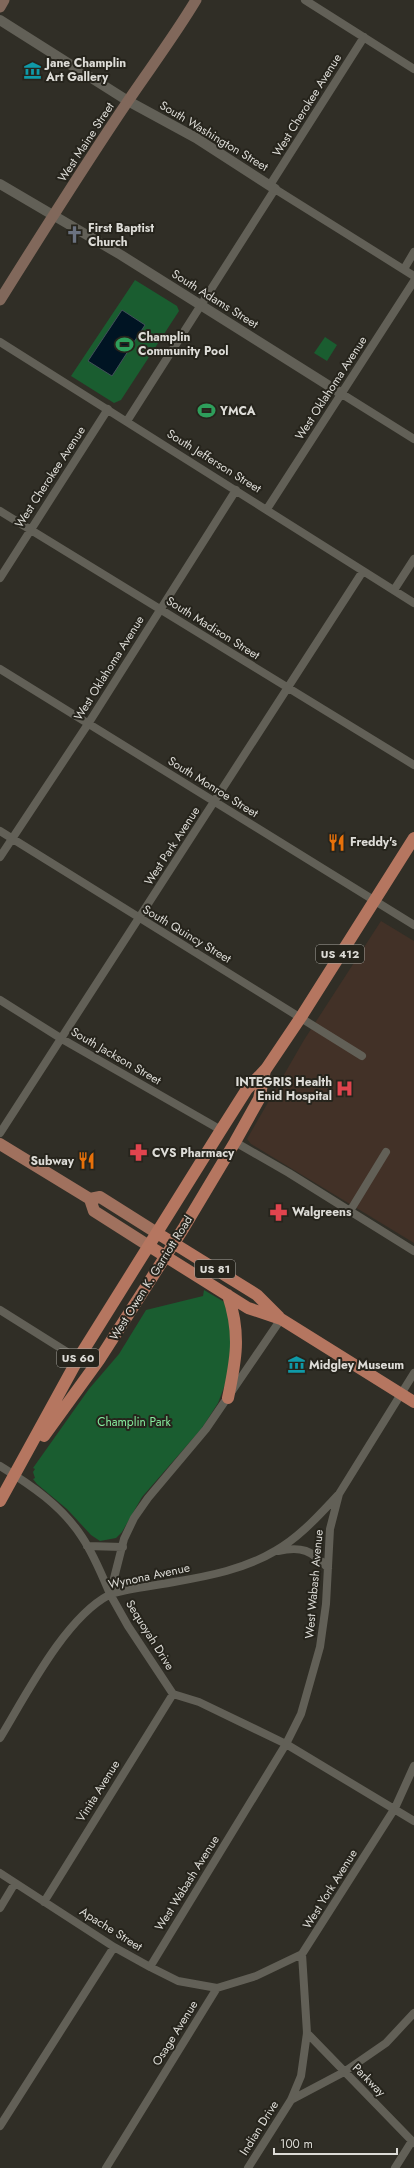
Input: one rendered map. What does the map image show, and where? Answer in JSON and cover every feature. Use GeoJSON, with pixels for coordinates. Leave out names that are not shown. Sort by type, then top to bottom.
{"type":"FeatureCollection","features":[{"type":"Feature","properties":{"kind":"highway","name":"West Owen K. Garriott Road"},"geometry":{"type":"LineString","coordinates":[[0,1501],[16,1475],[78,1359],[220,1130],[247,1089],[266,1069],[301,1017],[414,838]]}},
{"type":"Feature","properties":{"kind":"highway","name":"West Owen K. Garriott Road"},"geometry":{"type":"LineString","coordinates":[[16,1475],[99,1360],[174,1244],[259,1099],[266,1069]]}},
{"type":"Feature","properties":{"kind":"highway"},"geometry":{"type":"LineString","coordinates":[[157,1233],[174,1244]]}},
{"type":"Feature","properties":{"kind":"highway","name":"US 81"},"geometry":{"type":"LineString","coordinates":[[174,1244],[257,1295],[281,1320]]}},
{"type":"Feature","properties":{"kind":"highway","name":"US 81"},"geometry":{"type":"LineString","coordinates":[[149,1246],[248,1308],[281,1320],[414,1402]]}},
{"type":"Feature","properties":{"kind":"highway"},"geometry":{"type":"LineString","coordinates":[[228,1295],[234,1313],[237,1336],[236,1360],[228,1398]]}},
{"type":"Feature","properties":{"kind":"main road"},"geometry":{"type":"LineString","coordinates":[[0,7],[4,0]]}},
{"type":"Feature","properties":{"kind":"main road","name":"West Maine Street"},"geometry":{"type":"LineString","coordinates":[[0,300],[52,216],[128,101],[173,38],[196,0]]}},
{"type":"Feature","properties":{"kind":"main road"},"geometry":{"type":"LineString","coordinates":[[0,1144],[90,1199],[94,1211],[149,1246]]}},
{"type":"Feature","properties":{"kind":"main road"},"geometry":{"type":"LineString","coordinates":[[90,1199],[100,1197],[157,1233]]}},
{"type":"Feature","properties":{"kind":"street"},"geometry":{"type":"LineString","coordinates":[[305,0],[414,69]]}},
{"type":"Feature","properties":{"kind":"street","name":"South Washington Street"},"geometry":{"type":"LineString","coordinates":[[0,20],[128,101],[196,138],[414,276]]}},
{"type":"Feature","properties":{"kind":"street","name":"West Cherokee Avenue"},"geometry":{"type":"LineString","coordinates":[[127,421],[364,37]]}},
{"type":"Feature","properties":{"kind":"street","name":"South Adams Street"},"geometry":{"type":"LineString","coordinates":[[0,184],[52,216],[121,255],[414,439]]}},
{"type":"Feature","properties":{"kind":"street"},"geometry":{"type":"LineString","coordinates":[[404,269],[414,252]]}},
{"type":"Feature","properties":{"kind":"street","name":"West Oklahoma Avenue"},"geometry":{"type":"LineString","coordinates":[[267,509],[414,281]]}},
{"type":"Feature","properties":{"kind":"street","name":"South Jefferson Street"},"geometry":{"type":"LineString","coordinates":[[0,342],[414,603]]}},
{"type":"Feature","properties":{"kind":"street","name":"West Cherokee Avenue"},"geometry":{"type":"LineString","coordinates":[[0,578],[108,409]]}},
{"type":"Feature","properties":{"kind":"street","name":"West Oklahoma Avenue"},"geometry":{"type":"LineString","coordinates":[[0,856],[88,724],[236,490]]}},
{"type":"Feature","properties":{"kind":"street","name":"South Madison Street"},"geometry":{"type":"LineString","coordinates":[[0,511],[414,765]]}},
{"type":"Feature","properties":{"kind":"street"},"geometry":{"type":"LineString","coordinates":[[394,590],[414,559]]}},
{"type":"Feature","properties":{"kind":"street","name":"West Park Avenue"},"geometry":{"type":"LineString","coordinates":[[0,1133],[363,571]]}},
{"type":"Feature","properties":{"kind":"street","name":"South Monroe Street"},"geometry":{"type":"LineString","coordinates":[[0,669],[414,925]]}},
{"type":"Feature","properties":{"kind":"street","name":"South Quincy Street"},"geometry":{"type":"LineString","coordinates":[[0,832],[362,1056]]}},
{"type":"Feature","properties":{"kind":"street","name":"South Jackson Street"},"geometry":{"type":"LineString","coordinates":[[0,1000],[62,1039],[220,1130]]}},
{"type":"Feature","properties":{"kind":"street"},"geometry":{"type":"LineString","coordinates":[[235,1142],[414,1251]]}},
{"type":"Feature","properties":{"kind":"street"},"geometry":{"type":"LineString","coordinates":[[350,1211],[386,1152]]}},
{"type":"Feature","properties":{"kind":"street"},"geometry":{"type":"LineString","coordinates":[[0,1310],[78,1359]]}},
{"type":"Feature","properties":{"kind":"street","name":"Sequoyah Drive"},"geometry":{"type":"LineString","coordinates":[[173,1694],[128,1626],[110,1594],[122,1547],[134,1518],[148,1498],[206,1429],[281,1320]]}},
{"type":"Feature","properties":{"kind":"street","name":"West Wabash Avenue"},"geometry":{"type":"LineString","coordinates":[[150,1967],[286,1744],[300,1714],[320,1648],[326,1604],[330,1529],[339,1494],[414,1373]]}},
{"type":"Feature","properties":{"kind":"street"},"geometry":{"type":"LineString","coordinates":[[0,1466],[16,1475],[51,1501],[70,1521],[87,1546],[110,1594]]}},
{"type":"Feature","properties":{"kind":"street","name":"Wynona Avenue"},"geometry":{"type":"LineString","coordinates":[[0,1738],[50,1656],[71,1629],[92,1607],[110,1594],[213,1575],[241,1567],[275,1551],[313,1521],[339,1494]]}},
{"type":"Feature","properties":{"kind":"street"},"geometry":{"type":"LineString","coordinates":[[87,1546],[122,1547]]}},
{"type":"Feature","properties":{"kind":"street","name":"Wynona Avenue"},"geometry":{"type":"LineString","coordinates":[[275,1551],[301,1549],[312,1553],[328,1568]]}},
{"type":"Feature","properties":{"kind":"street"},"geometry":{"type":"LineString","coordinates":[[173,1694],[199,1702],[286,1744],[395,1808],[414,1821]]}},
{"type":"Feature","properties":{"kind":"street","name":"Vinita Avenue"},"geometry":{"type":"LineString","coordinates":[[44,1902],[173,1694]]}},
{"type":"Feature","properties":{"kind":"street","name":"West York Avenue"},"geometry":{"type":"LineString","coordinates":[[302,1954],[395,1808],[414,1766]]}},
{"type":"Feature","properties":{"kind":"street","name":"Apache Street"},"geometry":{"type":"LineString","coordinates":[[0,1873],[114,1947],[150,1967],[178,1981],[217,1988]]}},
{"type":"Feature","properties":{"kind":"street"},"geometry":{"type":"LineString","coordinates":[[0,1908],[15,1883]]}},
{"type":"Feature","properties":{"kind":"street"},"geometry":{"type":"LineString","coordinates":[[0,2126],[114,1947]]}},
{"type":"Feature","properties":{"kind":"street"},"geometry":{"type":"LineString","coordinates":[[217,1988],[256,1976],[302,1954],[307,2033]]}},
{"type":"Feature","properties":{"kind":"street","name":"Osage Avenue"},"geometry":{"type":"LineString","coordinates":[[106,2168],[217,1988]]}},
{"type":"Feature","properties":{"kind":"street","name":"Indian Drive"},"geometry":{"type":"LineString","coordinates":[[291,2100],[344,2072],[386,2043],[414,2013]]}},
{"type":"Feature","properties":{"kind":"street","name":"Parkway"},"geometry":{"type":"LineString","coordinates":[[307,2033],[413,2142]]}},
{"type":"Feature","properties":{"kind":"street","name":"Indian Drive"},"geometry":{"type":"LineString","coordinates":[[248,2168],[291,2100],[301,2076],[307,2033]]}},
{"type":"Feature","properties":{"kind":"street"},"geometry":{"type":"LineString","coordinates":[[394,2168],[413,2142]]}},
{"type":"Feature","properties":{"kind":"shaded area","name":"INTEGRIS Health Enid Hospital"},"geometry":{"type":"Polygon","coordinates":[[[381,921],[414,941],[414,1243],[251,1144],[247,1139],[304,1040],[381,921]]]}},
{"type":"Feature","properties":{"kind":"green space","name":"Champlin Community Pool"},"geometry":{"type":"Polygon","coordinates":[[[135,280],[177,306],[179,311],[121,400],[114,403],[71,376],[135,280]]]}},
{"type":"Feature","properties":{"kind":"green space"},"geometry":{"type":"Polygon","coordinates":[[[325,337],[337,345],[327,361],[314,353],[325,337]]]}},
{"type":"Feature","properties":{"kind":"green space","name":"Champlin Park"},"geometry":{"type":"Polygon","coordinates":[[[204,1290],[226,1303],[233,1343],[226,1382],[218,1403],[202,1428],[142,1497],[122,1532],[116,1538],[100,1541],[91,1535],[67,1509],[37,1484],[33,1479],[35,1478],[33,1472],[35,1469],[33,1468],[89,1389],[119,1354],[146,1310],[203,1296],[204,1290]]]}},
{"type":"Feature","properties":{"kind":"water","name":"Champlin Community Pool"},"geometry":{"type":"Polygon","coordinates":[[[122,310],[145,325],[112,376],[88,361],[122,310]]]}},
{"type":"Feature","properties":{"kind":"place","name":"Jane Champlin Art Gallery"},"geometry":{"type":"Point","coordinates":[33,70]}},
{"type":"Feature","properties":{"kind":"place","name":"First Baptist Church"},"geometry":{"type":"Point","coordinates":[75,235]}},
{"type":"Feature","properties":{"kind":"place","name":"Champlin Community Pool"},"geometry":{"type":"Point","coordinates":[125,344]}},
{"type":"Feature","properties":{"kind":"place","name":"YMCA"},"geometry":{"type":"Point","coordinates":[207,411]}},
{"type":"Feature","properties":{"kind":"place","name":"Freddy's"},"geometry":{"type":"Point","coordinates":[337,842]}},
{"type":"Feature","properties":{"kind":"place","name":"INTEGRIS Health Enid Hospital"},"geometry":{"type":"Point","coordinates":[345,1089]}},
{"type":"Feature","properties":{"kind":"place","name":"CVS Pharmacy"},"geometry":{"type":"Point","coordinates":[139,1153]}},
{"type":"Feature","properties":{"kind":"place","name":"Subway"},"geometry":{"type":"Point","coordinates":[87,1161]}},
{"type":"Feature","properties":{"kind":"place","name":"Walgreens"},"geometry":{"type":"Point","coordinates":[279,1212]}},
{"type":"Feature","properties":{"kind":"place","name":"Midgley Museum"},"geometry":{"type":"Point","coordinates":[296,1365]}}]}
